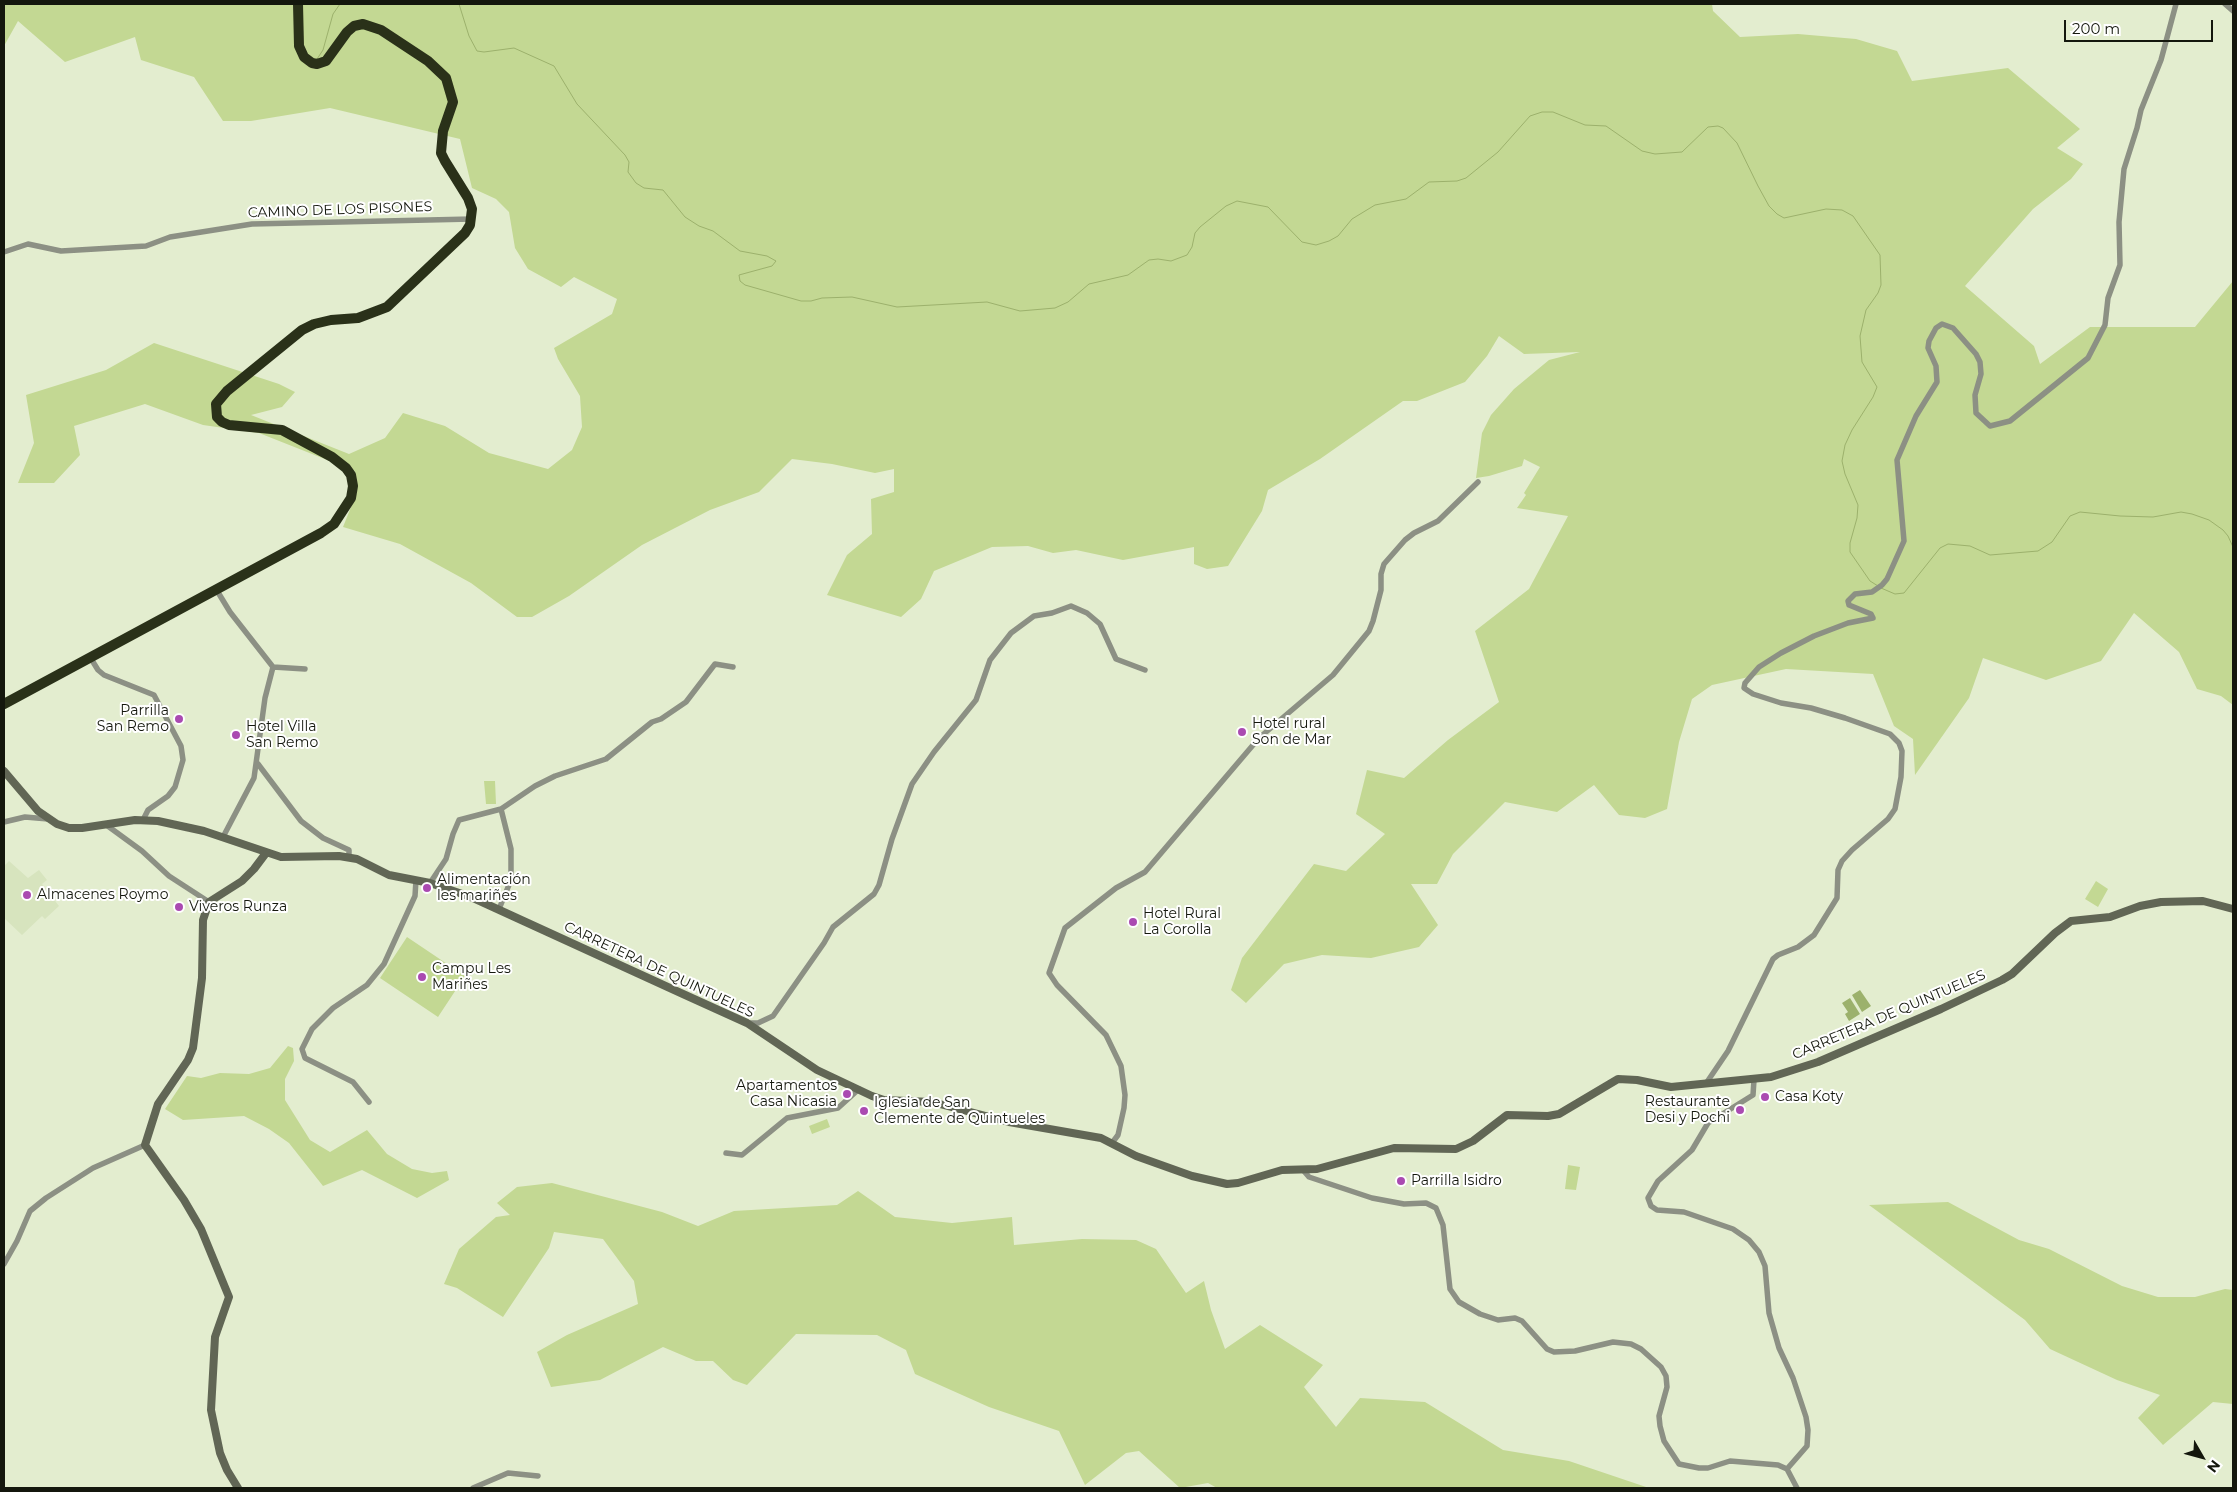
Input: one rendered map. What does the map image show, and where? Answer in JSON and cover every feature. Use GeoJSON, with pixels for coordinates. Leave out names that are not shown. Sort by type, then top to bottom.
{"type":"FeatureCollection","features":[{"type":"Feature","properties":{"kind":"highway"},"geometry":{"type":"LineString","coordinates":[[4,704],[334,524],[351,498],[353,486],[351,475],[346,468],[296,436],[282,430],[229,425],[222,422],[216,412],[216,404],[221,397],[302,330],[314,324],[331,320],[365,316],[387,307],[465,233],[472,219],[472,209],[468,198],[442,153],[443,131],[453,102],[449,85],[438,69],[381,30],[363,24],[354,26],[347,32],[326,61],[317,64],[307,60],[299,46],[298,4]]}},
{"type":"Feature","properties":{"kind":"street"},"geometry":{"type":"LineString","coordinates":[[1707,1082],[1724,1059],[1774,959],[1778,955],[1798,947],[1814,935],[1836,898],[1836,879],[1842,861],[1852,850],[1869,837],[1895,809],[1902,770],[1900,743],[1890,734],[1811,708],[1781,703],[1753,694],[1744,688],[1745,683],[1759,667],[1814,636],[1848,624],[1873,618],[1871,614],[1849,605],[1848,601],[1855,594],[1880,588],[1887,579],[1904,542],[1897,460],[1916,416],[1937,382],[1936,366],[1928,348],[1929,341],[1936,328],[1942,324],[1953,328],[1980,362],[1981,374],[1974,402],[1979,418],[1990,426],[2010,422],[2083,364],[2098,343],[2105,325],[2108,298],[2120,264],[2119,222],[2124,169],[2141,110],[2161,60],[2176,4]]}},
{"type":"Feature","properties":{"kind":"street"},"geometry":{"type":"LineString","coordinates":[[2224,4],[2233,11]]}},
{"type":"Feature","properties":{"kind":"street","name":"CAMINO DE LOS PISONES"},"geometry":{"type":"LineString","coordinates":[[4,252],[28,244],[61,251],[146,246],[170,237],[252,224],[472,219]]}},
{"type":"Feature","properties":{"kind":"street"},"geometry":{"type":"LineString","coordinates":[[1112,1143],[1118,1135],[1124,1108],[1125,1095],[1121,1066],[1106,1035],[1057,985],[1049,973],[1065,928],[1116,888],[1145,872],[1259,738],[1333,675],[1369,631],[1381,590],[1381,574],[1384,564],[1414,532],[1438,521],[1478,482]]}},
{"type":"Feature","properties":{"kind":"street"},"geometry":{"type":"LineString","coordinates":[[216,589],[230,612],[273,667],[305,670]]}},
{"type":"Feature","properties":{"kind":"street"},"geometry":{"type":"LineString","coordinates":[[747,1023],[758,1023],[773,1016],[833,927],[870,899],[877,890],[892,839],[912,784],[934,752],[976,700],[990,660],[1011,634],[1034,616],[1052,613],[1071,606],[1087,613],[1100,624],[1116,659],[1145,670]]}},
{"type":"Feature","properties":{"kind":"street"},"geometry":{"type":"LineString","coordinates":[[90,657],[98,670],[104,675],[154,695],[181,746],[183,760],[175,787],[168,796],[148,810],[143,820]]}},
{"type":"Feature","properties":{"kind":"street"},"geometry":{"type":"LineString","coordinates":[[430,883],[446,859],[453,834],[460,820],[465,817],[501,809],[542,783],[606,759],[652,722],[686,702],[715,664],[733,667]]}},
{"type":"Feature","properties":{"kind":"street"},"geometry":{"type":"LineString","coordinates":[[222,837],[254,778],[258,764],[265,698],[273,667]]}},
{"type":"Feature","properties":{"kind":"street"},"geometry":{"type":"LineString","coordinates":[[258,764],[301,821],[323,838],[349,850],[349,858]]}},
{"type":"Feature","properties":{"kind":"street","name":"CARRETERA DE QUINTUELES"},"geometry":{"type":"LineString","coordinates":[[4,771],[38,811],[57,824],[69,828],[143,820],[178,824],[282,857],[349,858],[364,862],[390,875],[430,883],[499,909],[747,1023],[817,1070],[884,1100],[932,1102],[1009,1122],[1101,1138],[1136,1156],[1218,1183],[1238,1183],[1282,1170],[1318,1169],[1394,1148],[1456,1149],[1469,1144],[1507,1115],[1548,1116],[1559,1114],[1618,1079],[1637,1080],[1671,1087],[1707,1082],[1754,1080],[1818,1062],[1941,1009],[2002,980],[2012,974],[2070,921],[2110,917],[2140,906],[2162,902],[2203,901],[2233,909]]}},
{"type":"Feature","properties":{"kind":"street"},"geometry":{"type":"LineString","coordinates":[[499,909],[511,880],[512,849],[501,809]]}},
{"type":"Feature","properties":{"kind":"street"},"geometry":{"type":"LineString","coordinates":[[4,822],[25,818],[48,818]]}},
{"type":"Feature","properties":{"kind":"street"},"geometry":{"type":"LineString","coordinates":[[105,824],[142,851],[169,876],[210,902]]}},
{"type":"Feature","properties":{"kind":"street"},"geometry":{"type":"LineString","coordinates":[[4,1264],[17,1241],[30,1211],[46,1198],[93,1168],[145,1145],[158,1104],[188,1060],[193,1048],[202,978],[203,920],[210,902],[242,881],[266,853]]}},
{"type":"Feature","properties":{"kind":"street"},"geometry":{"type":"LineString","coordinates":[[369,1102],[353,1082],[304,1058],[302,1049],[312,1029],[333,1008],[367,985],[384,964],[415,896],[416,880]]}},
{"type":"Feature","properties":{"kind":"street"},"geometry":{"type":"LineString","coordinates":[[1754,1080],[1753,1095],[1708,1123],[1692,1150],[1658,1181],[1648,1198],[1651,1206],[1657,1210],[1684,1212],[1733,1229],[1749,1240],[1759,1252],[1765,1266],[1769,1313],[1779,1348],[1793,1378],[1806,1417],[1808,1430],[1807,1446],[1787,1469]]}},
{"type":"Feature","properties":{"kind":"street"},"geometry":{"type":"LineString","coordinates":[[726,1153],[742,1155],[787,1118],[838,1108],[859,1089]]}},
{"type":"Feature","properties":{"kind":"street"},"geometry":{"type":"LineString","coordinates":[[145,1145],[184,1200],[201,1229],[229,1297],[215,1337],[211,1410],[220,1453],[227,1470],[238,1488]]}},
{"type":"Feature","properties":{"kind":"street"},"geometry":{"type":"LineString","coordinates":[[1303,1170],[1309,1177],[1372,1198],[1404,1204],[1426,1203],[1436,1208],[1443,1225],[1450,1289],[1460,1302],[1480,1314],[1498,1320],[1515,1318],[1522,1321],[1547,1349],[1554,1352],[1575,1351],[1613,1342],[1631,1344],[1641,1349],[1661,1367],[1666,1376],[1667,1387],[1659,1416],[1660,1426],[1664,1441],[1679,1464],[1708,1468],[1730,1461],[1778,1465],[1787,1469],[1797,1488]]}},
{"type":"Feature","properties":{"kind":"street"},"geometry":{"type":"LineString","coordinates":[[473,1488],[508,1473],[538,1476]]}},
{"type":"Feature","properties":{"kind":"shaded area"},"geometry":{"type":"Polygon","coordinates":[[[4,4],[1712,4],[1713,11],[1740,37],[1798,34],[1856,39],[1897,51],[1912,81],[2008,68],[2080,129],[2057,148],[2083,164],[2071,179],[2033,209],[1965,286],[2034,346],[2040,364],[2090,327],[2195,327],[2233,281],[2233,705],[2221,696],[2197,689],[2179,652],[2134,613],[2101,661],[2046,680],[1983,658],[1969,698],[1915,775],[1913,739],[1894,726],[1873,674],[1786,669],[1712,685],[1692,699],[1679,742],[1667,809],[1645,818],[1619,815],[1594,785],[1557,812],[1505,802],[1453,854],[1437,884],[1411,884],[1438,925],[1419,947],[1371,958],[1322,955],[1284,964],[1246,1003],[1231,990],[1242,958],[1314,864],[1346,871],[1385,834],[1356,814],[1367,770],[1404,778],[1448,740],[1499,702],[1475,631],[1529,589],[1568,516],[1517,508],[1540,467],[1524,459],[1522,466],[1476,478],[1482,433],[1491,415],[1514,389],[1549,360],[1580,352],[1524,354],[1499,336],[1487,356],[1465,382],[1417,401],[1403,401],[1320,459],[1268,490],[1262,511],[1228,566],[1207,569],[1194,564],[1194,547],[1123,560],[1076,550],[1053,553],[1028,546],[992,547],[934,571],[921,599],[901,617],[827,595],[847,555],[872,534],[871,499],[894,492],[894,469],[875,473],[832,464],[792,459],[759,492],[710,510],[642,545],[569,596],[532,617],[517,617],[471,583],[400,544],[343,527],[357,492],[355,471],[259,433],[203,425],[145,404],[74,426],[80,455],[54,483],[18,483],[34,443],[26,395],[106,370],[154,343],[279,384],[295,392],[282,407],[251,415],[349,454],[385,438],[403,413],[445,426],[489,453],[548,469],[572,450],[582,427],[580,396],[558,359],[554,348],[612,314],[617,299],[574,277],[561,287],[528,269],[515,248],[509,212],[496,199],[472,188],[460,139],[330,108],[251,121],[223,121],[194,77],[141,60],[135,37],[65,62],[18,21],[4,46],[4,4]]]}},
{"type":"Feature","properties":{"kind":"shaded area"},"geometry":{"type":"Polygon","coordinates":[[[484,781],[495,781],[496,804],[486,804],[484,781]]]}},
{"type":"Feature","properties":{"kind":"shaded area","name":"Almacenes Roymo"},"geometry":{"type":"Polygon","coordinates":[[[9,861],[28,878],[39,870],[47,880],[42,884],[59,906],[45,919],[42,916],[22,935],[4,918],[4,866],[9,861]]]}},
{"type":"Feature","properties":{"kind":"shaded area"},"geometry":{"type":"Polygon","coordinates":[[[2096,881],[2108,889],[2098,907],[2085,899],[2096,881]]]}},
{"type":"Feature","properties":{"kind":"shaded area","name":"Campu Les Mariñes"},"geometry":{"type":"Polygon","coordinates":[[[407,937],[465,976],[438,1017],[380,978],[407,937]]]}},
{"type":"Feature","properties":{"kind":"shaded area"},"geometry":{"type":"Polygon","coordinates":[[[1860,990],[1871,1006],[1862,1012],[1852,995],[1860,990]]]}},
{"type":"Feature","properties":{"kind":"shaded area"},"geometry":{"type":"Polygon","coordinates":[[[1850,998],[1860,1014],[1849,1021],[1845,1014],[1848,1012],[1842,1003],[1850,998]]]}},
{"type":"Feature","properties":{"kind":"shaded area"},"geometry":{"type":"Polygon","coordinates":[[[288,1046],[293,1048],[294,1061],[285,1079],[285,1100],[310,1140],[330,1152],[367,1130],[387,1154],[412,1169],[432,1173],[447,1171],[449,1180],[417,1198],[362,1170],[323,1186],[289,1143],[269,1129],[244,1116],[183,1120],[165,1109],[187,1076],[201,1078],[220,1073],[249,1074],[270,1068],[288,1046]]]}},
{"type":"Feature","properties":{"kind":"shaded area"},"geometry":{"type":"Polygon","coordinates":[[[827,1119],[830,1127],[812,1134],[809,1126],[827,1119]]]}},
{"type":"Feature","properties":{"kind":"shaded area"},"geometry":{"type":"Polygon","coordinates":[[[1568,1165],[1580,1167],[1576,1190],[1565,1189],[1568,1165]]]}},
{"type":"Feature","properties":{"kind":"shaded area"},"geometry":{"type":"Polygon","coordinates":[[[552,1183],[662,1212],[698,1226],[734,1211],[837,1205],[858,1191],[895,1217],[952,1223],[1012,1217],[1014,1245],[1082,1239],[1136,1240],[1156,1249],[1186,1293],[1204,1281],[1211,1310],[1225,1349],[1260,1325],[1323,1365],[1304,1387],[1336,1427],[1360,1398],[1425,1402],[1503,1450],[1569,1461],[1649,1488],[1217,1488],[1208,1483],[1180,1488],[1139,1451],[1126,1453],[1085,1485],[1059,1431],[989,1407],[915,1374],[906,1350],[877,1335],[796,1334],[747,1385],[733,1380],[713,1361],[696,1361],[663,1347],[600,1380],[551,1387],[537,1352],[567,1335],[638,1304],[634,1281],[603,1239],[554,1232],[549,1248],[503,1317],[457,1288],[444,1284],[459,1249],[496,1217],[510,1215],[497,1203],[517,1187],[552,1183]]]}},
{"type":"Feature","properties":{"kind":"shaded area"},"geometry":{"type":"Polygon","coordinates":[[[1948,1202],[2019,1240],[2049,1249],[2122,1286],[2158,1297],[2195,1297],[2225,1289],[2233,1290],[2233,1404],[2213,1402],[2163,1445],[2138,1418],[2160,1395],[2117,1380],[2050,1349],[2025,1320],[1869,1205],[1948,1202]]]}},
{"type":"Feature","properties":{"kind":"waterway"},"geometry":{"type":"LineString","coordinates":[[317,59],[323,50],[333,14],[340,4]]}},
{"type":"Feature","properties":{"kind":"waterway"},"geometry":{"type":"LineString","coordinates":[[459,4],[469,36],[477,51],[484,52],[514,48],[554,66],[577,104],[625,155],[629,162],[628,172],[636,183],[644,188],[663,190],[685,217],[699,226],[713,231],[740,251],[767,256],[776,261],[772,266],[739,275],[740,281],[745,285],[801,301],[852,297],[897,307],[987,302],[1020,311],[1055,308],[1068,302],[1089,284],[1128,275],[1149,260],[1171,261],[1187,255],[1192,247],[1195,233],[1200,227],[1226,206],[1237,201],[1268,207],[1302,242],[1316,245],[1329,241],[1338,236],[1352,219],[1375,205],[1406,199],[1429,182],[1457,181],[1466,178],[1498,152],[1530,116],[1542,112],[1553,112],[1585,125],[1606,126],[1642,151],[1655,154],[1682,152],[1708,127],[1718,126],[1723,128],[1737,143],[1769,206],[1777,214],[1784,218],[1826,209],[1842,210],[1853,216],[1880,255],[1881,285],[1878,293],[1866,310],[1860,336],[1862,362],[1877,387],[1873,397],[1852,430],[1845,445],[1842,461],[1845,474],[1858,505],[1857,518],[1850,543],[1850,552],[1870,581],[1878,586]]}},
{"type":"Feature","properties":{"kind":"waterway"},"geometry":{"type":"LineString","coordinates":[[1881,588],[1895,594],[1904,593],[1940,548],[1948,544],[1970,546],[1990,555],[2038,551],[2052,542],[2070,516],[2080,512],[2153,517],[2181,512],[2192,514],[2209,520],[2223,530],[2233,547]]}},
{"type":"Feature","properties":{"kind":"place","name":"Parrilla San Remo"},"geometry":{"type":"Point","coordinates":[179,719]}},
{"type":"Feature","properties":{"kind":"place","name":"Hotel rural Son de Mar"},"geometry":{"type":"Point","coordinates":[1242,732]}},
{"type":"Feature","properties":{"kind":"place","name":"Hotel Villa San Remo"},"geometry":{"type":"Point","coordinates":[236,735]}},
{"type":"Feature","properties":{"kind":"place","name":"Alimentación les mariñes"},"geometry":{"type":"Point","coordinates":[427,888]}},
{"type":"Feature","properties":{"kind":"place","name":"Almacenes Roymo"},"geometry":{"type":"Point","coordinates":[27,895]}},
{"type":"Feature","properties":{"kind":"place","name":"Viveros Runza"},"geometry":{"type":"Point","coordinates":[179,907]}},
{"type":"Feature","properties":{"kind":"place","name":"Hotel Rural La Corolla"},"geometry":{"type":"Point","coordinates":[1133,922]}},
{"type":"Feature","properties":{"kind":"place","name":"Campu Les Mariñes"},"geometry":{"type":"Point","coordinates":[422,977]}},
{"type":"Feature","properties":{"kind":"place","name":"Apartamentos Casa Nicasia"},"geometry":{"type":"Point","coordinates":[847,1094]}},
{"type":"Feature","properties":{"kind":"place","name":"Casa Koty"},"geometry":{"type":"Point","coordinates":[1765,1097]}},
{"type":"Feature","properties":{"kind":"place","name":"Restaurante Desi y Pochi"},"geometry":{"type":"Point","coordinates":[1740,1110]}},
{"type":"Feature","properties":{"kind":"place","name":"Iglesia de San Clemente de Quintueles"},"geometry":{"type":"Point","coordinates":[864,1111]}},
{"type":"Feature","properties":{"kind":"place","name":"Parrilla Isidro"},"geometry":{"type":"Point","coordinates":[1401,1181]}}]}
